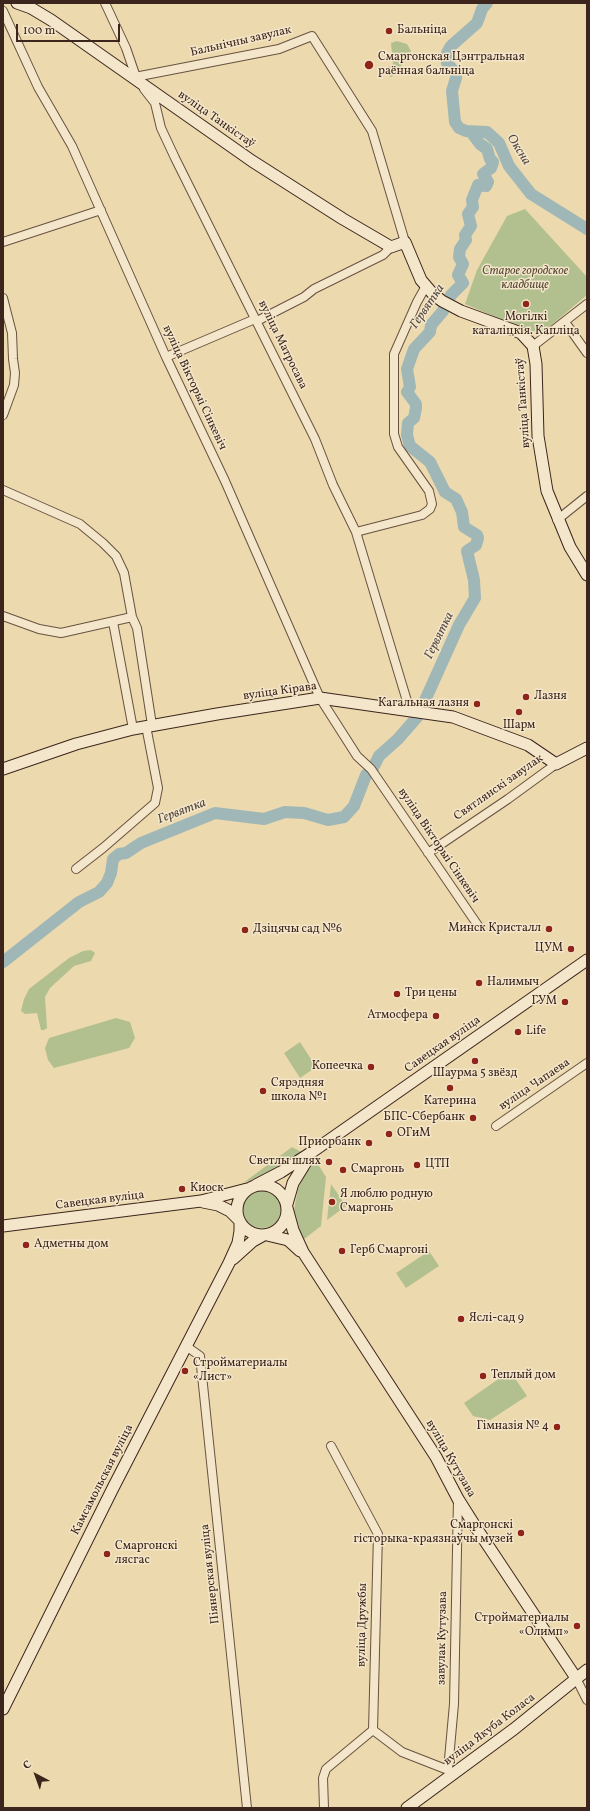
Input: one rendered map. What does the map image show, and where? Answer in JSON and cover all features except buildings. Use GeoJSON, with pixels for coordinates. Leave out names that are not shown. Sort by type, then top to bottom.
{"type":"FeatureCollection","features":[{"type":"Feature","properties":{"kind":"main road","name":"вуліца Танкістаў"},"geometry":{"type":"LineString","coordinates":[[17,3],[31,8],[50,20],[252,161],[391,247]]}},
{"type":"Feature","properties":{"kind":"main road","name":"вуліца Танкістаў"},"geometry":{"type":"LineString","coordinates":[[405,242],[415,269],[426,286],[442,301],[461,311],[521,333],[533,346],[536,364],[538,436],[542,469],[547,491],[557,520],[570,547],[587,575]]}},
{"type":"Feature","properties":{"kind":"main road"},"geometry":{"type":"LineString","coordinates":[[391,247],[405,242]]}},
{"type":"Feature","properties":{"kind":"main road","name":"вуліца Кірава"},"geometry":{"type":"LineString","coordinates":[[3,769],[76,744],[133,729],[320,698],[453,717],[528,745],[556,764]]}},
{"type":"Feature","properties":{"kind":"main road","name":"Святлянскі завулак"},"geometry":{"type":"LineString","coordinates":[[556,764],[587,748]]}},
{"type":"Feature","properties":{"kind":"main road","name":"Савецкая вуліца"},"geometry":{"type":"LineString","coordinates":[[3,1226],[201,1201],[252,1187],[281,1172],[312,1152],[587,960]]}},
{"type":"Feature","properties":{"kind":"main road","name":"Савецкая вуліца"},"geometry":{"type":"LineString","coordinates":[[287,1206],[293,1183],[312,1152]]}},
{"type":"Feature","properties":{"kind":"main road"},"geometry":{"type":"LineString","coordinates":[[272,1186],[279,1190],[287,1206],[284,1223],[279,1229],[264,1235],[249,1232],[239,1221],[237,1202],[252,1187],[272,1186]]}},
{"type":"Feature","properties":{"kind":"main road","name":"Савецкая вуліца"},"geometry":{"type":"LineString","coordinates":[[201,1201],[218,1205],[230,1211],[239,1221]]}},
{"type":"Feature","properties":{"kind":"main road","name":"вуліца Кутузава"},"geometry":{"type":"LineString","coordinates":[[287,1206],[293,1230],[303,1252],[436,1456],[458,1499],[576,1678]]}},
{"type":"Feature","properties":{"kind":"main road","name":"Камсамольская вуліца"},"geometry":{"type":"LineString","coordinates":[[3,1709],[186,1346],[229,1264],[238,1243],[240,1231],[239,1221]]}},
{"type":"Feature","properties":{"kind":"main road","name":"вуліца Кутузава"},"geometry":{"type":"LineString","coordinates":[[264,1235],[288,1240],[303,1252]]}},
{"type":"Feature","properties":{"kind":"main road","name":"Камсамольская вуліца"},"geometry":{"type":"LineString","coordinates":[[229,1264],[243,1249],[264,1235]]}},
{"type":"Feature","properties":{"kind":"main road","name":"вуліца Якуба Коласа"},"geometry":{"type":"LineString","coordinates":[[407,1808],[450,1773],[514,1729],[587,1670]]}},
{"type":"Feature","properties":{"kind":"street","name":"вуліца Матросава"},"geometry":{"type":"LineString","coordinates":[[105,3],[126,48],[137,81],[155,103],[161,128],[175,158],[315,439],[333,485],[356,532],[411,711]]}},
{"type":"Feature","properties":{"kind":"street","name":"вуліца Вікторыі Сінкевіч"},"geometry":{"type":"LineString","coordinates":[[3,11],[38,87],[72,146],[166,358],[225,480],[320,698],[357,756],[371,769],[479,927]]}},
{"type":"Feature","properties":{"kind":"street","name":"Бальнічны завулак"},"geometry":{"type":"LineString","coordinates":[[137,81],[140,76],[279,48],[312,36],[372,131]]}},
{"type":"Feature","properties":{"kind":"street","name":"вуліца Танкістаў"},"geometry":{"type":"LineString","coordinates":[[372,131],[405,242]]}},
{"type":"Feature","properties":{"kind":"street"},"geometry":{"type":"LineString","coordinates":[[3,242],[101,210]]}},
{"type":"Feature","properties":{"kind":"street"},"geometry":{"type":"LineString","coordinates":[[166,358],[256,320],[304,297],[314,289],[383,255],[391,247]]}},
{"type":"Feature","properties":{"kind":"street"},"geometry":{"type":"LineString","coordinates":[[356,532],[422,515],[430,509],[432,504],[429,491],[398,447],[394,434],[394,354],[417,302],[426,286]]}},
{"type":"Feature","properties":{"kind":"street"},"geometry":{"type":"LineString","coordinates":[[3,298],[12,333],[15,373],[14,385],[3,415]]}},
{"type":"Feature","properties":{"kind":"street"},"geometry":{"type":"LineString","coordinates":[[533,346],[587,304]]}},
{"type":"Feature","properties":{"kind":"street"},"geometry":{"type":"LineString","coordinates":[[565,322],[587,353]]}},
{"type":"Feature","properties":{"kind":"street"},"geometry":{"type":"LineString","coordinates":[[3,490],[76,522],[110,549],[124,572],[132,617],[137,628],[158,788],[155,803],[76,869]]}},
{"type":"Feature","properties":{"kind":"street"},"geometry":{"type":"LineString","coordinates":[[557,520],[587,496]]}},
{"type":"Feature","properties":{"kind":"street"},"geometry":{"type":"LineString","coordinates":[[3,616],[39,629],[54,632],[70,631],[99,623],[113,622],[132,617]]}},
{"type":"Feature","properties":{"kind":"street"},"geometry":{"type":"LineString","coordinates":[[113,622],[133,729]]}},
{"type":"Feature","properties":{"kind":"street","name":"Святлянскі завулак"},"geometry":{"type":"LineString","coordinates":[[428,853],[508,799],[556,764]]}},
{"type":"Feature","properties":{"kind":"street","name":"вуліца Чапаева"},"geometry":{"type":"LineString","coordinates":[[496,1126],[587,1064]]}},
{"type":"Feature","properties":{"kind":"street","name":"Піянерская вуліца"},"geometry":{"type":"LineString","coordinates":[[186,1346],[200,1356],[247,1808]]}},
{"type":"Feature","properties":{"kind":"street","name":"вуліца Дружбы"},"geometry":{"type":"LineString","coordinates":[[331,1446],[378,1534],[373,1730]]}},
{"type":"Feature","properties":{"kind":"street","name":"завулак Кутузава"},"geometry":{"type":"LineString","coordinates":[[450,1773],[454,1704],[458,1499]]}},
{"type":"Feature","properties":{"kind":"street"},"geometry":{"type":"LineString","coordinates":[[576,1678],[587,1700]]}},
{"type":"Feature","properties":{"kind":"street"},"geometry":{"type":"LineString","coordinates":[[324,1808],[323,1778],[326,1769],[373,1730],[402,1752],[450,1773]]}},
{"type":"Feature","properties":{"kind":"green space"},"geometry":{"type":"Polygon","coordinates":[[[397,41],[407,44],[411,51],[396,74],[391,77],[387,75],[385,71],[387,67],[393,65],[391,43],[397,41]]]}},
{"type":"Feature","properties":{"kind":"green space","name":"Старое городское кладбище"},"geometry":{"type":"Polygon","coordinates":[[[525,209],[587,277],[587,295],[543,332],[528,331],[465,304],[477,270],[507,216],[525,209]]]}},
{"type":"Feature","properties":{"kind":"green space"},"geometry":{"type":"Polygon","coordinates":[[[91,950],[95,953],[91,961],[74,966],[50,988],[45,997],[47,1028],[41,1030],[37,1013],[25,1014],[21,1011],[24,999],[29,989],[69,958],[83,951],[91,950]]]}},
{"type":"Feature","properties":{"kind":"green space"},"geometry":{"type":"Polygon","coordinates":[[[116,1018],[130,1022],[135,1038],[129,1048],[54,1068],[48,1060],[45,1048],[49,1038],[116,1018]]]}},
{"type":"Feature","properties":{"kind":"green space"},"geometry":{"type":"Polygon","coordinates":[[[300,1042],[316,1067],[300,1078],[284,1053],[300,1042]]]}},
{"type":"Feature","properties":{"kind":"green space"},"geometry":{"type":"Polygon","coordinates":[[[292,1147],[303,1153],[273,1172],[243,1183],[292,1147]]]}},
{"type":"Feature","properties":{"kind":"green space"},"geometry":{"type":"Polygon","coordinates":[[[316,1161],[326,1177],[321,1226],[303,1240],[294,1210],[298,1189],[303,1176],[316,1161]]]}},
{"type":"Feature","properties":{"kind":"green space"},"geometry":{"type":"Polygon","coordinates":[[[331,1184],[346,1206],[327,1220],[331,1184]]]}},
{"type":"Feature","properties":{"kind":"green space"},"geometry":{"type":"Polygon","coordinates":[[[258,1190],[266,1190],[276,1195],[280,1202],[280,1216],[276,1223],[266,1228],[258,1228],[248,1223],[246,1220],[243,1213],[243,1205],[248,1195],[251,1193],[258,1190]]]}},
{"type":"Feature","properties":{"kind":"green space"},"geometry":{"type":"Polygon","coordinates":[[[429,1251],[439,1266],[406,1288],[396,1273],[429,1251]]]}},
{"type":"Feature","properties":{"kind":"green space"},"geometry":{"type":"Polygon","coordinates":[[[510,1371],[527,1396],[490,1420],[473,1416],[464,1403],[510,1371]]]}},
{"type":"Feature","properties":{"kind":"waterway","name":"Оксна"},"geometry":{"type":"LineString","coordinates":[[487,3],[482,9],[477,23],[451,46],[447,53],[447,63],[456,73],[452,91],[455,122],[459,128],[466,131],[487,132],[499,143],[509,166],[531,194],[587,229]]}},
{"type":"Feature","properties":{"kind":"waterway","name":"Гервятка"},"geometry":{"type":"LineString","coordinates":[[3,962],[79,902],[99,892],[107,883],[111,873],[113,859],[119,854],[126,853],[141,843],[215,813],[264,819],[285,812],[304,813],[328,820],[344,817],[354,806],[366,775],[373,768],[379,756],[398,739],[418,716],[459,625],[475,598],[474,580],[467,551],[476,545],[478,538],[477,535],[464,527],[462,512],[456,499],[445,492],[430,462],[410,446],[407,435],[408,423],[414,418],[416,408],[416,404],[407,392],[410,387],[407,369],[414,349],[430,332],[431,325],[443,311],[451,295],[463,283],[458,275],[463,264],[459,257],[460,249],[466,240],[465,235],[471,226],[468,214],[473,207],[472,200],[478,185],[486,186],[488,182],[483,174],[491,168],[493,162],[490,159],[487,149],[480,144],[471,132]]}},
{"type":"Feature","properties":{"kind":"place","name":"Бальніца"},"geometry":{"type":"Point","coordinates":[389,31]}},
{"type":"Feature","properties":{"kind":"place","name":"Смаргонская Цэнтральная раённая бальніца"},"geometry":{"type":"Point","coordinates":[369,65]}},
{"type":"Feature","properties":{"kind":"place","name":"Могілкі каталіцкія. Капліца"},"geometry":{"type":"Point","coordinates":[526,304]}},
{"type":"Feature","properties":{"kind":"place","name":"Лазня"},"geometry":{"type":"Point","coordinates":[526,697]}},
{"type":"Feature","properties":{"kind":"place","name":"Кагальная лазня"},"geometry":{"type":"Point","coordinates":[477,704]}},
{"type":"Feature","properties":{"kind":"place","name":"Шарм"},"geometry":{"type":"Point","coordinates":[519,712]}},
{"type":"Feature","properties":{"kind":"place","name":"Минск Кристалл"},"geometry":{"type":"Point","coordinates":[549,929]}},
{"type":"Feature","properties":{"kind":"place","name":"Дзіцячы сад №6"},"geometry":{"type":"Point","coordinates":[245,930]}},
{"type":"Feature","properties":{"kind":"place","name":"ЦУМ"},"geometry":{"type":"Point","coordinates":[571,949]}},
{"type":"Feature","properties":{"kind":"place","name":"Налимыч"},"geometry":{"type":"Point","coordinates":[479,983]}},
{"type":"Feature","properties":{"kind":"place","name":"Три цены"},"geometry":{"type":"Point","coordinates":[397,994]}},
{"type":"Feature","properties":{"kind":"place","name":"ГУМ"},"geometry":{"type":"Point","coordinates":[565,1002]}},
{"type":"Feature","properties":{"kind":"place","name":"Атмосфера"},"geometry":{"type":"Point","coordinates":[436,1016]}},
{"type":"Feature","properties":{"kind":"place","name":"Life"},"geometry":{"type":"Point","coordinates":[518,1032]}},
{"type":"Feature","properties":{"kind":"place","name":"Шаурма 5 звёзд"},"geometry":{"type":"Point","coordinates":[475,1061]}},
{"type":"Feature","properties":{"kind":"place","name":"Копеечка"},"geometry":{"type":"Point","coordinates":[371,1067]}},
{"type":"Feature","properties":{"kind":"place","name":"Катерина"},"geometry":{"type":"Point","coordinates":[450,1088]}},
{"type":"Feature","properties":{"kind":"place","name":"Сярэдняя школа №1"},"geometry":{"type":"Point","coordinates":[263,1091]}},
{"type":"Feature","properties":{"kind":"place","name":"БПС-Сбербанк"},"geometry":{"type":"Point","coordinates":[473,1118]}},
{"type":"Feature","properties":{"kind":"place","name":"ОГиМ"},"geometry":{"type":"Point","coordinates":[389,1134]}},
{"type":"Feature","properties":{"kind":"place","name":"Приорбанк"},"geometry":{"type":"Point","coordinates":[369,1143]}},
{"type":"Feature","properties":{"kind":"place","name":"Светлы шлях"},"geometry":{"type":"Point","coordinates":[329,1162]}},
{"type":"Feature","properties":{"kind":"place","name":"ЦТП"},"geometry":{"type":"Point","coordinates":[417,1165]}},
{"type":"Feature","properties":{"kind":"place","name":"Смаргонь"},"geometry":{"type":"Point","coordinates":[343,1170]}},
{"type":"Feature","properties":{"kind":"place","name":"Киоск"},"geometry":{"type":"Point","coordinates":[182,1189]}},
{"type":"Feature","properties":{"kind":"place","name":"Я люблю родную Смаргонь"},"geometry":{"type":"Point","coordinates":[332,1202]}},
{"type":"Feature","properties":{"kind":"place","name":"Адметны дом"},"geometry":{"type":"Point","coordinates":[26,1245]}},
{"type":"Feature","properties":{"kind":"place","name":"Герб Смаргоні"},"geometry":{"type":"Point","coordinates":[342,1251]}},
{"type":"Feature","properties":{"kind":"place","name":"Яслі-сад 9"},"geometry":{"type":"Point","coordinates":[461,1319]}},
{"type":"Feature","properties":{"kind":"place","name":"Стройматериалы «Лист»"},"geometry":{"type":"Point","coordinates":[185,1371]}},
{"type":"Feature","properties":{"kind":"place","name":"Теплый дом"},"geometry":{"type":"Point","coordinates":[483,1376]}},
{"type":"Feature","properties":{"kind":"place","name":"Гімназія № 4"},"geometry":{"type":"Point","coordinates":[557,1427]}},
{"type":"Feature","properties":{"kind":"place","name":"Смаргонскі гісторыка-краязнаўчы музей"},"geometry":{"type":"Point","coordinates":[521,1533]}},
{"type":"Feature","properties":{"kind":"place","name":"Смаргонскі лясгас"},"geometry":{"type":"Point","coordinates":[107,1554]}},
{"type":"Feature","properties":{"kind":"place","name":"Стройматериалы «Олимп»"},"geometry":{"type":"Point","coordinates":[577,1626]}}]}
